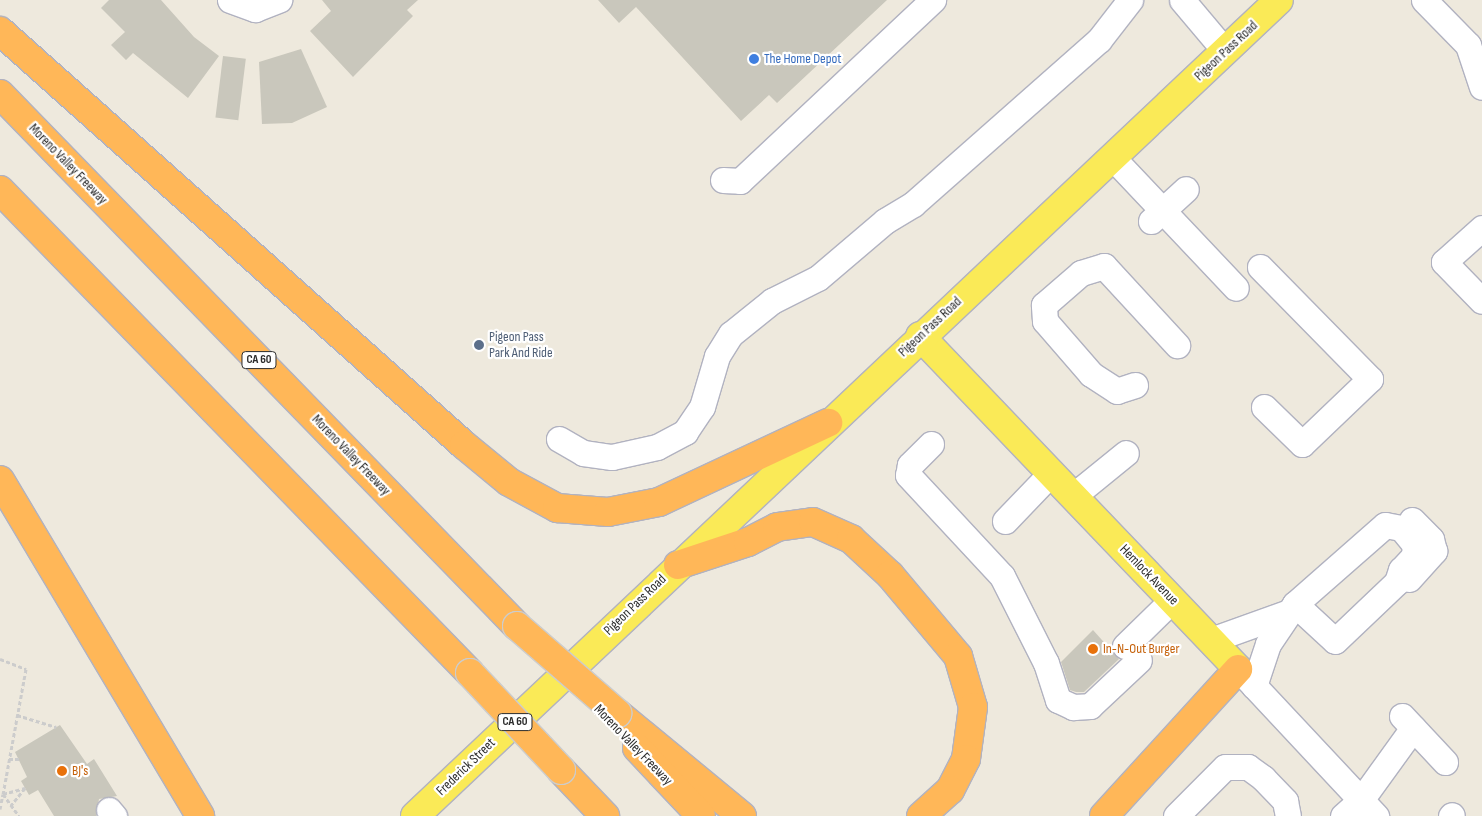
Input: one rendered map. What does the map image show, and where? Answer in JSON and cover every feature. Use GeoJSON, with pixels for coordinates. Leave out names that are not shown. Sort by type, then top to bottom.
{"type":"FeatureCollection","features":[{"type":"Feature","properties":{"kind":"highway"},"geometry":{"type":"LineString","coordinates":[[0,31],[464,445],[509,482],[557,508],[608,512],[659,502],[828,423]]}},
{"type":"Feature","properties":{"kind":"highway","name":"Moreno Valley Freeway"},"geometry":{"type":"LineString","coordinates":[[0,94],[517,626],[613,716],[701,816]]}},
{"type":"Feature","properties":{"kind":"highway","name":"CA 60"},"geometry":{"type":"LineString","coordinates":[[0,190],[470,674],[605,816]]}},
{"type":"Feature","properties":{"kind":"highway"},"geometry":{"type":"LineString","coordinates":[[0,480],[200,816]]}},
{"type":"Feature","properties":{"kind":"highway"},"geometry":{"type":"LineString","coordinates":[[678,565],[748,542],[777,527],[805,522],[833,528],[851,539],[890,575],[958,656],[973,707],[966,758],[950,790],[921,816]]}},
{"type":"Feature","properties":{"kind":"highway"},"geometry":{"type":"LineString","coordinates":[[1104,816],[1246,678]]}},
{"type":"Feature","properties":{"kind":"highway"},"geometry":{"type":"LineString","coordinates":[[613,716],[742,816]]}},
{"type":"Feature","properties":{"kind":"main road","name":"Pigeon Pass Road"},"geometry":{"type":"LineString","coordinates":[[582,656],[1279,0]]}},
{"type":"Feature","properties":{"kind":"main road","name":"Hemlock Avenue"},"geometry":{"type":"LineString","coordinates":[[920,336],[1246,678]]}},
{"type":"Feature","properties":{"kind":"main road","name":"Frederick Street"},"geometry":{"type":"LineString","coordinates":[[415,816],[582,656]]}},
{"type":"Feature","properties":{"kind":"street"},"geometry":{"type":"LineString","coordinates":[[230,0],[255,9],[278,0]]}},
{"type":"Feature","properties":{"kind":"street"},"geometry":{"type":"LineString","coordinates":[[723,180],[740,181],[933,0]]}},
{"type":"Feature","properties":{"kind":"street"},"geometry":{"type":"LineString","coordinates":[[559,439],[583,453],[612,457],[657,447],[685,432],[702,407],[717,356],[731,334],[772,301],[818,278],[885,221],[913,204],[1099,40],[1130,0]]}},
{"type":"Feature","properties":{"kind":"street"},"geometry":{"type":"LineString","coordinates":[[1182,0],[1225,51]]}},
{"type":"Feature","properties":{"kind":"street"},"geometry":{"type":"LineString","coordinates":[[1424,0],[1468,45],[1482,88]]}},
{"type":"Feature","properties":{"kind":"street"},"geometry":{"type":"LineString","coordinates":[[1112,157],[1156,216],[1236,288]]}},
{"type":"Feature","properties":{"kind":"street"},"geometry":{"type":"LineString","coordinates":[[1156,216],[1186,189]]}},
{"type":"Feature","properties":{"kind":"street"},"geometry":{"type":"LineString","coordinates":[[1482,228],[1444,262],[1482,301]]}},
{"type":"Feature","properties":{"kind":"street"},"geometry":{"type":"LineString","coordinates":[[1135,385],[1117,391],[1091,374],[1045,321],[1044,305],[1081,273],[1104,266],[1177,345]]}},
{"type":"Feature","properties":{"kind":"street"},"geometry":{"type":"LineString","coordinates":[[1260,267],[1370,379],[1302,444],[1264,407]]}},
{"type":"Feature","properties":{"kind":"street"},"geometry":{"type":"LineString","coordinates":[[931,444],[910,465],[908,475],[1002,576],[1046,663],[1058,700],[1064,706],[1090,706],[1172,600]]}},
{"type":"Feature","properties":{"kind":"street"},"geometry":{"type":"LineString","coordinates":[[1073,496],[1126,453]]}},
{"type":"Feature","properties":{"kind":"street"},"geometry":{"type":"LineString","coordinates":[[1005,521],[1051,473]]}},
{"type":"Feature","properties":{"kind":"street"},"geometry":{"type":"LineString","coordinates":[[1211,640],[1258,627],[1291,608],[1385,524],[1401,528],[1415,545],[1414,556],[1401,570],[1397,582],[1335,641],[1291,608]]}},
{"type":"Feature","properties":{"kind":"street"},"geometry":{"type":"LineString","coordinates":[[1246,678],[1291,608]]}},
{"type":"Feature","properties":{"kind":"street","name":"Hemlock Avenue"},"geometry":{"type":"LineString","coordinates":[[1246,678],[1360,811]]}},
{"type":"Feature","properties":{"kind":"street"},"geometry":{"type":"LineString","coordinates":[[1360,811],[1408,722],[1445,762]]}},
{"type":"Feature","properties":{"kind":"street"},"geometry":{"type":"LineString","coordinates":[[1176,816],[1225,767],[1248,768],[1281,811]]}},
{"type":"Feature","properties":{"kind":"path"},"geometry":{"type":"LineString","coordinates":[[0,659],[26,669],[0,809]]}},
{"type":"Feature","properties":{"kind":"path"},"geometry":{"type":"LineString","coordinates":[[17,715],[56,727]]}},
{"type":"Feature","properties":{"kind":"path"},"geometry":{"type":"LineString","coordinates":[[9,759],[19,759]]}},
{"type":"Feature","properties":{"kind":"path"},"geometry":{"type":"LineString","coordinates":[[3,794],[25,788],[11,806]]}},
{"type":"Feature","properties":{"kind":"path"},"geometry":{"type":"LineString","coordinates":[[3,794],[19,816]]}},
{"type":"Feature","properties":{"kind":"building"},"geometry":{"type":"Polygon","coordinates":[[[109,0],[161,0],[194,37],[219,56],[188,98],[133,53],[126,60],[111,45],[125,32],[101,8],[109,0]]]}},
{"type":"Feature","properties":{"kind":"building"},"geometry":{"type":"Polygon","coordinates":[[[322,0],[418,0],[407,10],[413,16],[353,77],[310,31],[331,11],[322,0]]]}},
{"type":"Feature","properties":{"kind":"building","name":"The Home Depot"},"geometry":{"type":"Polygon","coordinates":[[[598,0],[887,0],[777,103],[769,95],[741,121],[636,7],[619,23],[598,0]]]}},
{"type":"Feature","properties":{"kind":"building"},"geometry":{"type":"Polygon","coordinates":[[[301,49],[327,107],[292,123],[262,124],[259,62],[301,49]]]}},
{"type":"Feature","properties":{"kind":"building"},"geometry":{"type":"Polygon","coordinates":[[[223,56],[246,59],[238,120],[215,118],[223,56]]]}},
{"type":"Feature","properties":{"kind":"building","name":"In-N-Out Burger"},"geometry":{"type":"Polygon","coordinates":[[[1093,630],[1119,659],[1084,692],[1076,692],[1070,690],[1061,662],[1093,630]]]}},
{"type":"Feature","properties":{"kind":"building","name":"BJ's"},"geometry":{"type":"Polygon","coordinates":[[[60,725],[87,764],[94,759],[117,796],[99,799],[96,816],[54,816],[38,790],[29,795],[21,781],[27,777],[15,752],[60,725]]]}},
{"type":"Feature","properties":{"kind":"place","name":"The Home Depot"},"geometry":{"type":"Point","coordinates":[754,59]}},
{"type":"Feature","properties":{"kind":"place","name":"Pigeon Pass Park And Ride"},"geometry":{"type":"Point","coordinates":[479,345]}},
{"type":"Feature","properties":{"kind":"place","name":"In-N-Out Burger"},"geometry":{"type":"Point","coordinates":[1093,649]}},
{"type":"Feature","properties":{"kind":"place","name":"BJ's"},"geometry":{"type":"Point","coordinates":[62,771]}}]}
